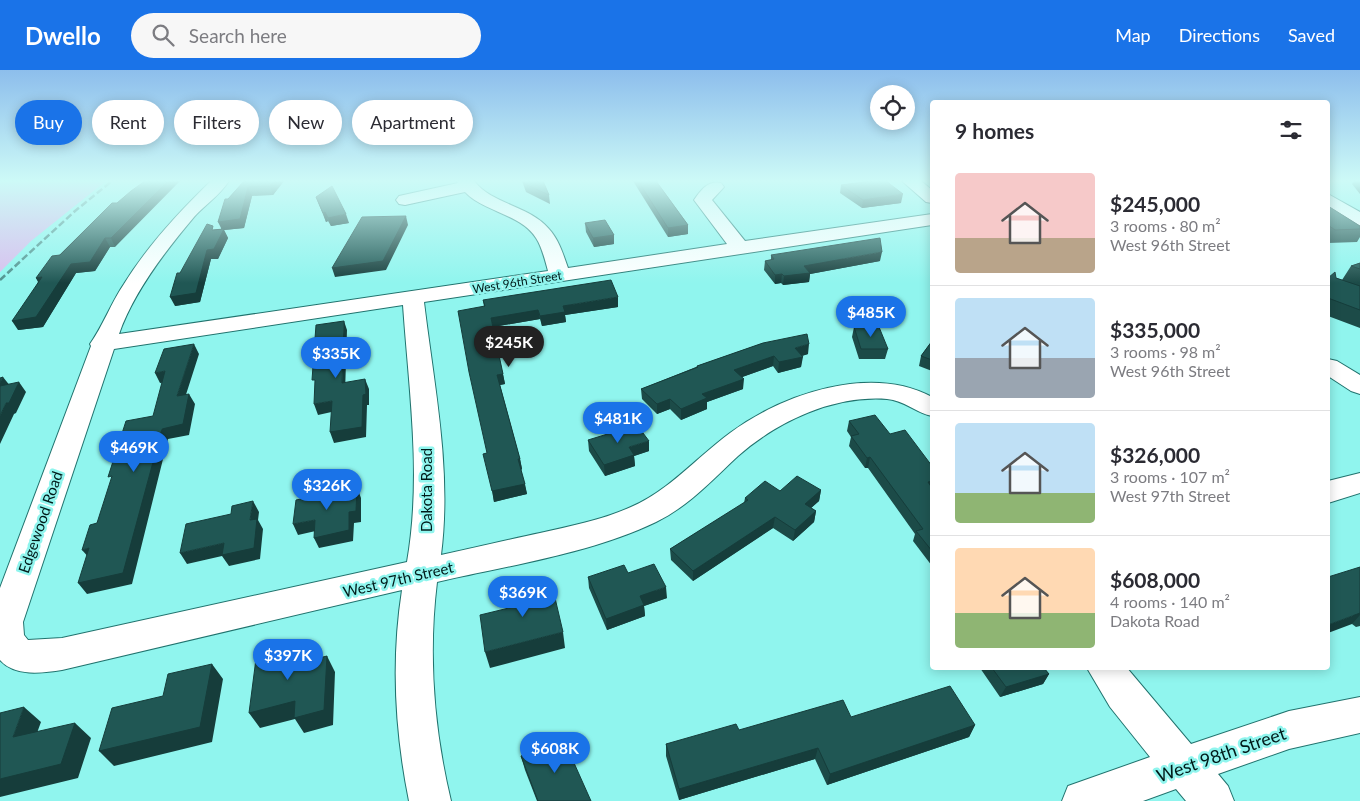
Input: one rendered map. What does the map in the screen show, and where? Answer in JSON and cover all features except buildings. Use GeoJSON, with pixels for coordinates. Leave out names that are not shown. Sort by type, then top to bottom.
{"type":"FeatureCollection","features":[{"type":"Feature","properties":{"kind":"street"},"geometry":{"type":"LineString","coordinates":[[102,344],[134,284],[161,246],[186,215]]}},
{"type":"Feature","properties":{"kind":"street"},"geometry":{"type":"LineString","coordinates":[[515,215],[530,223],[542,233],[560,275]]}},
{"type":"Feature","properties":{"kind":"street"},"geometry":{"type":"LineString","coordinates":[[715,215],[740,248]]}},
{"type":"Feature","properties":{"kind":"street","name":"West 96th Street"},"geometry":{"type":"LineString","coordinates":[[102,344],[930,219]]}},
{"type":"Feature","properties":{"kind":"street","name":"Dakota Road"},"geometry":{"type":"LineString","coordinates":[[413,298],[429,483],[429,519],[417,606],[414,677],[420,760],[430,801]]}},
{"type":"Feature","properties":{"kind":"street","name":"Edgewood Road"},"geometry":{"type":"LineString","coordinates":[[62,654],[35,658],[16,653],[5,640],[5,622],[102,344]]}},
{"type":"Feature","properties":{"kind":"street"},"geometry":{"type":"LineString","coordinates":[[1330,367],[1360,386]]}},
{"type":"Feature","properties":{"kind":"street","name":"West 97th Street"},"geometry":{"type":"LineString","coordinates":[[62,654],[422,574],[608,530],[645,514],[675,497],[746,436],[771,419],[799,406],[838,395],[875,390],[895,392],[913,397],[930,407]]}},
{"type":"Feature","properties":{"kind":"street"},"geometry":{"type":"LineString","coordinates":[[1330,491],[1360,483]]}},
{"type":"Feature","properties":{"kind":"street"},"geometry":{"type":"LineString","coordinates":[[1107,670],[1124,695],[1213,801]]}},
{"type":"Feature","properties":{"kind":"street","name":"West 98th Street"},"geometry":{"type":"LineString","coordinates":[[1083,801],[1289,730],[1360,715]]}},
{"type":"Feature","properties":{"kind":"shaded area"},"geometry":{"type":"Polygon","coordinates":[[[0,215],[63,215],[31,241],[0,272],[0,215]]]}},
{"type":"Feature","properties":{"kind":"railway"},"geometry":{"type":"LineString","coordinates":[[0,280],[71,215]]}}]}
